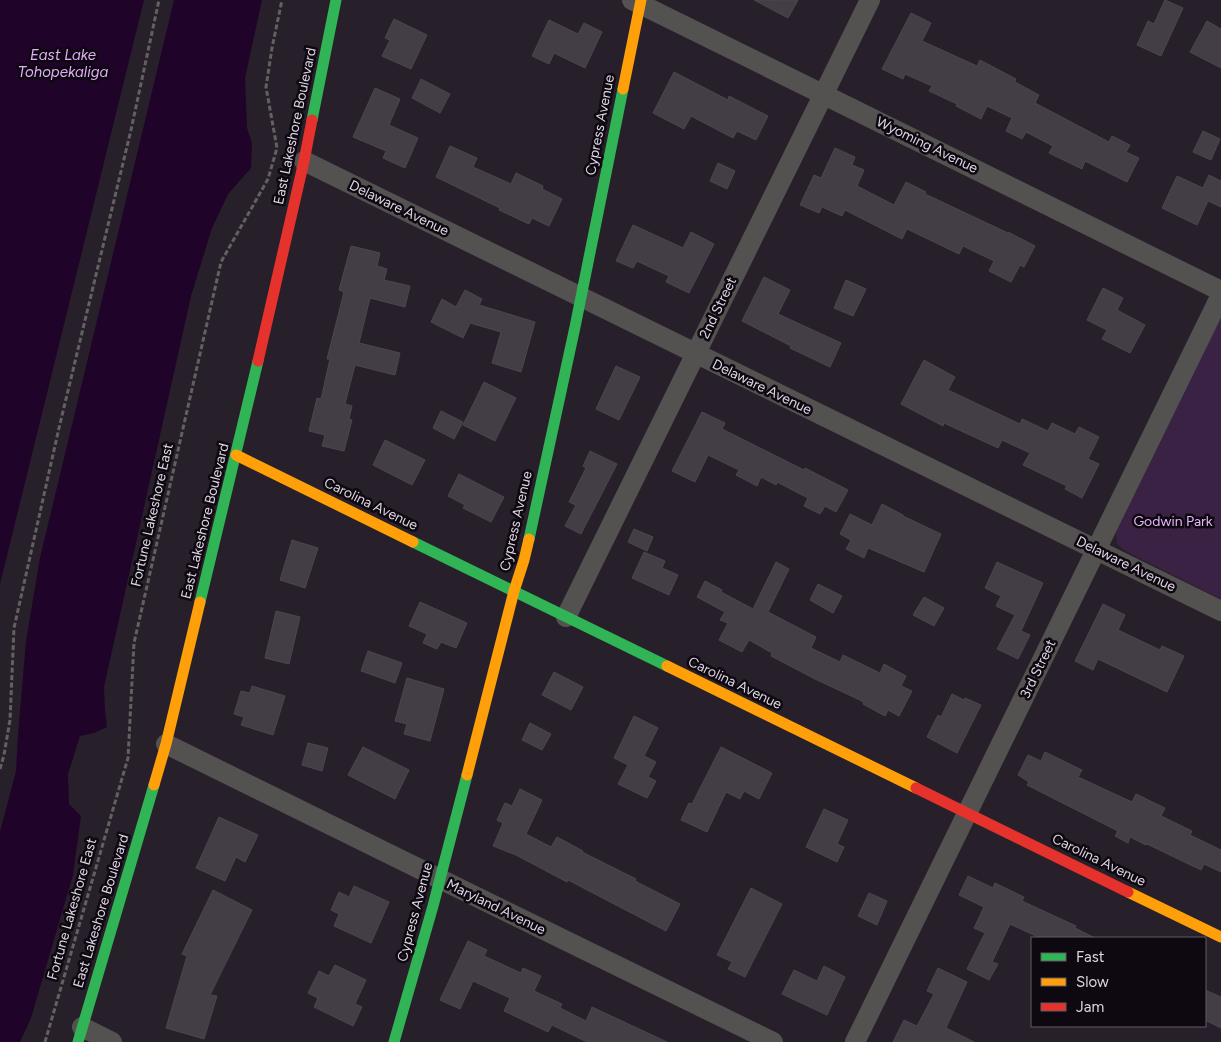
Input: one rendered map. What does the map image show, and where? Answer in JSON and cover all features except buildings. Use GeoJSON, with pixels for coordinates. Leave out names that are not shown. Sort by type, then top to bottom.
{"type":"FeatureCollection","features":[{"type":"Feature","properties":{"kind":"street","name":"East Lakeshore Boulevard"},"geometry":{"type":"LineString","coordinates":[[80,1035],[166,744],[236,455],[304,161],[336,0]]}},
{"type":"Feature","properties":{"kind":"street","name":"2nd Street"},"geometry":{"type":"LineString","coordinates":[[566,617],[870,0]]}},
{"type":"Feature","properties":{"kind":"street","name":"Wyoming Avenue"},"geometry":{"type":"LineString","coordinates":[[638,1],[1221,291]]}},
{"type":"Feature","properties":{"kind":"street","name":"Cypress Avenue"},"geometry":{"type":"LineString","coordinates":[[394,1042],[433,906],[514,591],[524,560],[581,298],[635,26],[638,1]]}},
{"type":"Feature","properties":{"kind":"street","name":"Delaware Avenue"},"geometry":{"type":"LineString","coordinates":[[304,161],[1221,611]]}},
{"type":"Feature","properties":{"kind":"street","name":"3rd Street"},"geometry":{"type":"LineString","coordinates":[[855,1042],[1221,295]]}},
{"type":"Feature","properties":{"kind":"street","name":"Carolina Avenue"},"geometry":{"type":"LineString","coordinates":[[236,455],[1221,937]]}},
{"type":"Feature","properties":{"kind":"street","name":"Maryland Avenue"},"geometry":{"type":"LineString","coordinates":[[166,744],[773,1042]]}},
{"type":"Feature","properties":{"kind":"street"},"geometry":{"type":"LineString","coordinates":[[80,1035],[112,1042]]}},
{"type":"Feature","properties":{"kind":"path"},"geometry":{"type":"LineString","coordinates":[[0,769],[10,720],[14,628],[59,428],[131,130],[159,0]]}},
{"type":"Feature","properties":{"kind":"path","name":"Fortune Lakeshore East"},"geometry":{"type":"LineString","coordinates":[[45,1042],[128,758],[134,643],[221,262],[268,179],[277,148],[266,87],[282,0]]}},
{"type":"Feature","properties":{"kind":"green space","name":"Godwin Park"},"geometry":{"type":"Polygon","coordinates":[[[1221,313],[1221,599],[1127,552],[1117,544],[1116,532],[1221,313]]]}},
{"type":"Feature","properties":{"kind":"water","name":"East Lake Tohopekaliga"},"geometry":{"type":"Polygon","coordinates":[[[0,0],[144,0],[0,584],[0,0]]]}},
{"type":"Feature","properties":{"kind":"water"},"geometry":{"type":"Polygon","coordinates":[[[174,0],[262,0],[245,78],[247,128],[252,143],[251,168],[228,194],[212,228],[191,296],[104,687],[107,727],[94,733],[80,736],[68,774],[69,804],[81,816],[73,875],[31,1018],[20,1042],[0,1042],[0,832],[16,771],[26,641],[40,558],[174,0]]]}},
{"type":"Feature","properties":{"kind":"traffic: fast"},"geometry":{"type":"LineString","coordinates":[[312,120],[336,0]]}},
{"type":"Feature","properties":{"kind":"traffic: fast"},"geometry":{"type":"LineString","coordinates":[[529,539],[575,327],[623,89]]}},
{"type":"Feature","properties":{"kind":"traffic: fast"},"geometry":{"type":"LineString","coordinates":[[200,602],[258,361]]}},
{"type":"Feature","properties":{"kind":"traffic: fast"},"geometry":{"type":"LineString","coordinates":[[413,542],[667,666]]}},
{"type":"Feature","properties":{"kind":"traffic: fast"},"geometry":{"type":"LineString","coordinates":[[394,1042],[433,906],[467,775]]}},
{"type":"Feature","properties":{"kind":"traffic: fast"},"geometry":{"type":"LineString","coordinates":[[78,1042],[154,785]]}},
{"type":"Feature","properties":{"kind":"traffic: slow"},"geometry":{"type":"LineString","coordinates":[[623,89],[641,0]]}},
{"type":"Feature","properties":{"kind":"traffic: slow"},"geometry":{"type":"LineString","coordinates":[[236,455],[413,542]]}},
{"type":"Feature","properties":{"kind":"traffic: slow"},"geometry":{"type":"LineString","coordinates":[[467,775],[529,539]]}},
{"type":"Feature","properties":{"kind":"traffic: slow"},"geometry":{"type":"LineString","coordinates":[[154,785],[166,744],[200,602]]}},
{"type":"Feature","properties":{"kind":"traffic: slow"},"geometry":{"type":"LineString","coordinates":[[667,666],[916,788]]}},
{"type":"Feature","properties":{"kind":"traffic: slow"},"geometry":{"type":"LineString","coordinates":[[1128,892],[1221,937]]}},
{"type":"Feature","properties":{"kind":"traffic: jam"},"geometry":{"type":"LineString","coordinates":[[258,361],[312,120]]}},
{"type":"Feature","properties":{"kind":"traffic: jam"},"geometry":{"type":"LineString","coordinates":[[916,788],[1128,892]]}}]}
